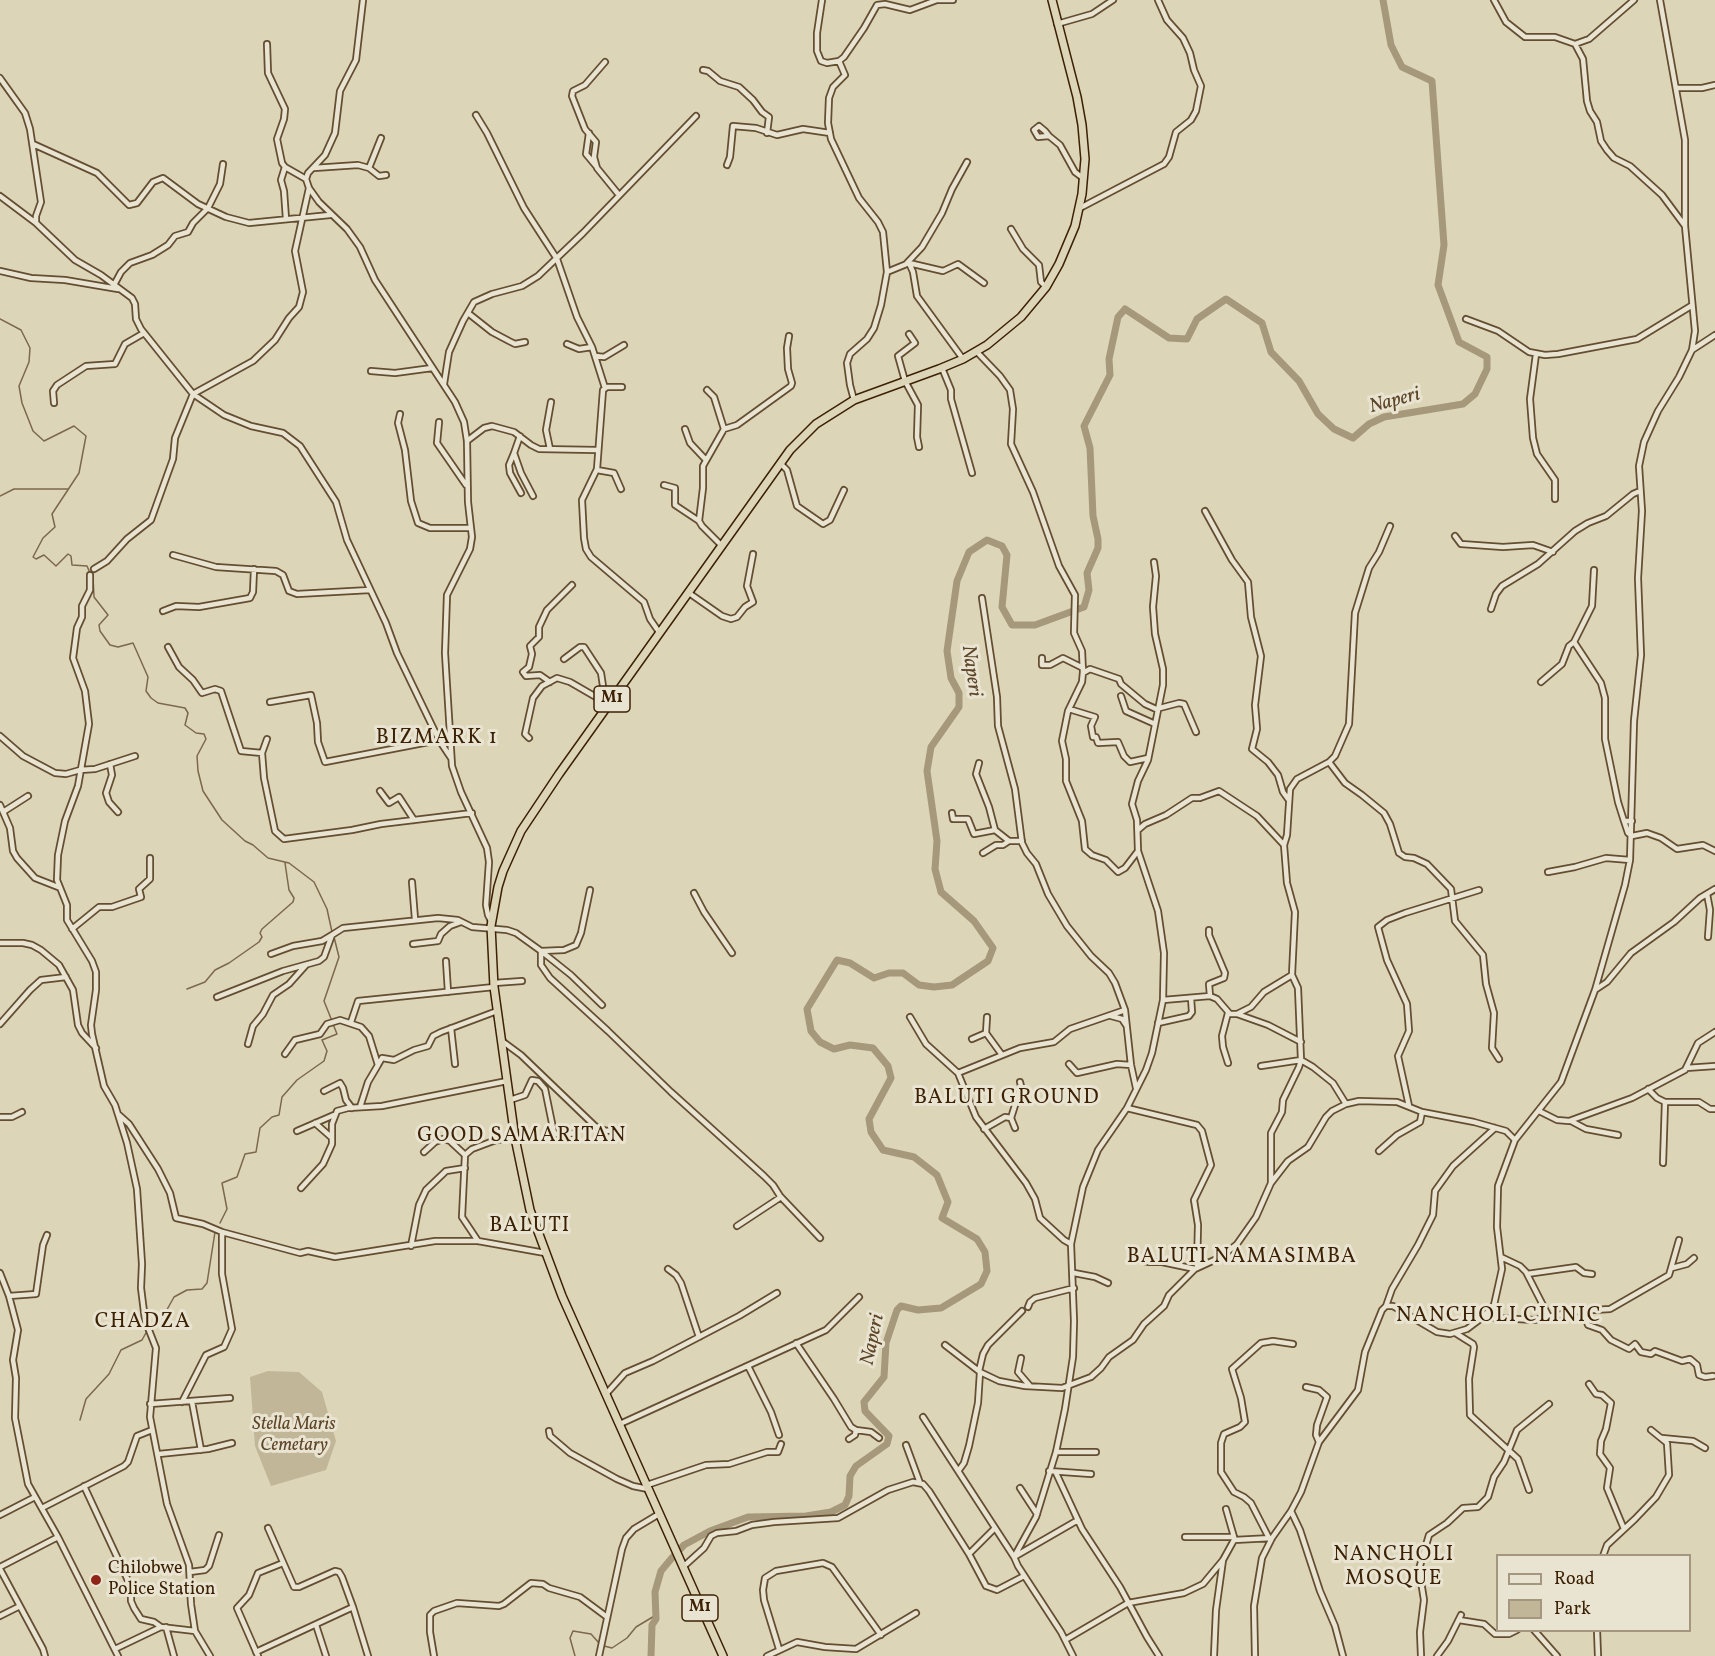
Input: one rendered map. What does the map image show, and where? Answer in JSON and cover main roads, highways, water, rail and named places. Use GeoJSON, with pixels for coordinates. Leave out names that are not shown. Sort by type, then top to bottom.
{"type":"FeatureCollection","features":[{"type":"Feature","properties":{"kind":"highway","name":"M1"},"geometry":{"type":"LineString","coordinates":[[723,1656],[545,1253],[524,1187],[497,1011],[491,926],[502,871],[521,831],[779,463],[816,424],[854,400],[942,368],[987,345],[1021,317],[1046,287],[1068,245],[1080,208],[1085,159],[1082,125],[1052,0]]}},
{"type":"Feature","properties":{"kind":"waterway","name":"Naperi"},"geometry":{"type":"LineString","coordinates":[[651,1656],[652,1625],[656,1619],[655,1592],[661,1571],[671,1559],[684,1545],[710,1531],[748,1517],[806,1516],[831,1512],[845,1505],[849,1496],[850,1476],[856,1466],[887,1444],[889,1436],[865,1411],[864,1402],[884,1377],[886,1343],[897,1310],[901,1306],[918,1310],[941,1308],[981,1284],[987,1271],[985,1252],[977,1239],[942,1218],[948,1202],[937,1175],[914,1157],[883,1150],[871,1132],[869,1119],[891,1078],[888,1066],[873,1048],[850,1045],[834,1049],[820,1042],[811,1031],[807,1009],[837,960],[850,963],[874,978],[889,973],[903,973],[919,985],[934,987],[952,985],[988,961],[993,948],[974,921],[941,892],[935,869],[937,841],[927,771],[931,747],[959,707],[959,693],[951,678],[947,651],[957,581],[969,552],[987,540],[1002,546],[1007,555],[1002,607],[1012,625],[1035,625],[1084,607],[1089,590],[1087,573],[1098,548],[1093,516],[1090,448],[1084,426],[1110,375],[1109,359],[1118,317],[1125,309],[1169,338],[1187,339],[1197,319],[1226,299],[1262,323],[1271,352],[1299,381],[1318,414],[1334,429],[1353,438],[1369,424],[1384,417],[1463,404],[1475,394],[1487,369],[1487,357],[1459,342],[1438,285],[1444,245],[1432,81],[1402,67],[1391,45],[1383,0]]}},
{"type":"Feature","properties":{"kind":"waterway"},"geometry":{"type":"LineString","coordinates":[[0,319],[21,330],[30,348],[29,362],[19,386],[22,403],[33,431],[44,441],[74,426],[86,436],[79,473],[52,514],[55,527],[43,538],[33,557],[36,559],[44,555],[56,566],[68,554],[71,556],[72,565],[87,566],[90,573]]}},
{"type":"Feature","properties":{"kind":"waterway"},"geometry":{"type":"LineString","coordinates":[[0,496],[14,489],[68,489]]}},
{"type":"Feature","properties":{"kind":"waterway"},"geometry":{"type":"LineString","coordinates":[[93,577],[94,597],[108,615],[99,625],[100,631],[110,645],[118,647],[133,643],[148,677],[146,691],[151,698],[158,703],[185,708],[188,713],[185,725],[196,733],[204,734],[206,739],[197,756],[198,771],[203,791],[222,820],[268,858],[289,863],[314,882],[327,909],[332,932]]}},
{"type":"Feature","properties":{"kind":"waterway"},"geometry":{"type":"LineString","coordinates":[[187,989],[205,982],[215,970],[259,942],[262,929],[293,902],[285,863]]}},
{"type":"Feature","properties":{"kind":"waterway"},"geometry":{"type":"LineString","coordinates":[[332,1021],[324,1001],[339,957],[334,937]]}},
{"type":"Feature","properties":{"kind":"waterway"},"geometry":{"type":"LineString","coordinates":[[220,1223],[227,1209],[222,1183],[237,1177],[245,1154],[256,1152],[260,1128],[272,1117],[279,1115],[282,1097],[297,1080],[324,1061],[327,1051],[322,1040],[337,1034],[333,1024]]}},
{"type":"Feature","properties":{"kind":"waterway"},"geometry":{"type":"LineString","coordinates":[[150,1327],[164,1315],[174,1297],[187,1290],[202,1289],[207,1283],[215,1232]]}},
{"type":"Feature","properties":{"kind":"waterway"},"geometry":{"type":"LineString","coordinates":[[80,1420],[86,1399],[109,1374],[121,1350],[142,1340],[147,1331]]}},
{"type":"Feature","properties":{"kind":"waterway"},"geometry":{"type":"LineString","coordinates":[[604,1646],[612,1648],[627,1638],[636,1627],[656,1615]]}},
{"type":"Feature","properties":{"kind":"waterway"},"geometry":{"type":"LineString","coordinates":[[575,1656],[570,1638],[573,1631],[591,1634],[599,1643]]}},
{"type":"Feature","properties":{"kind":"place","name":"Chilobwe Police Station"},"geometry":{"type":"Point","coordinates":[96,1580]}},
{"type":"Feature","properties":{"kind":"district","name":"BIZMARK 1"},"geometry":{"type":"Point","coordinates":[437,739]}},
{"type":"Feature","properties":{"kind":"district","name":"BALUTI GROUND"},"geometry":{"type":"Point","coordinates":[1007,1099]}},
{"type":"Feature","properties":{"kind":"district","name":"GOOD SAMARITAN"},"geometry":{"type":"Point","coordinates":[522,1137]}},
{"type":"Feature","properties":{"kind":"district","name":"BALUTI"},"geometry":{"type":"Point","coordinates":[530,1227]}},
{"type":"Feature","properties":{"kind":"district","name":"BALUTI NAMASIMBA"},"geometry":{"type":"Point","coordinates":[1242,1258]}},
{"type":"Feature","properties":{"kind":"district","name":"NANCHOLI CLINIC"},"geometry":{"type":"Point","coordinates":[1499,1317]}},
{"type":"Feature","properties":{"kind":"district","name":"CHADZA"},"geometry":{"type":"Point","coordinates":[143,1323]}},
{"type":"Feature","properties":{"kind":"district","name":"NANCHOLI MOSQUE"},"geometry":{"type":"Point","coordinates":[1394,1568]}},
{"type":"Feature","properties":{"kind":"park label","name":"Stella Maris Cemetary"},"geometry":{"type":"Point","coordinates":[294,1436]}}]}
